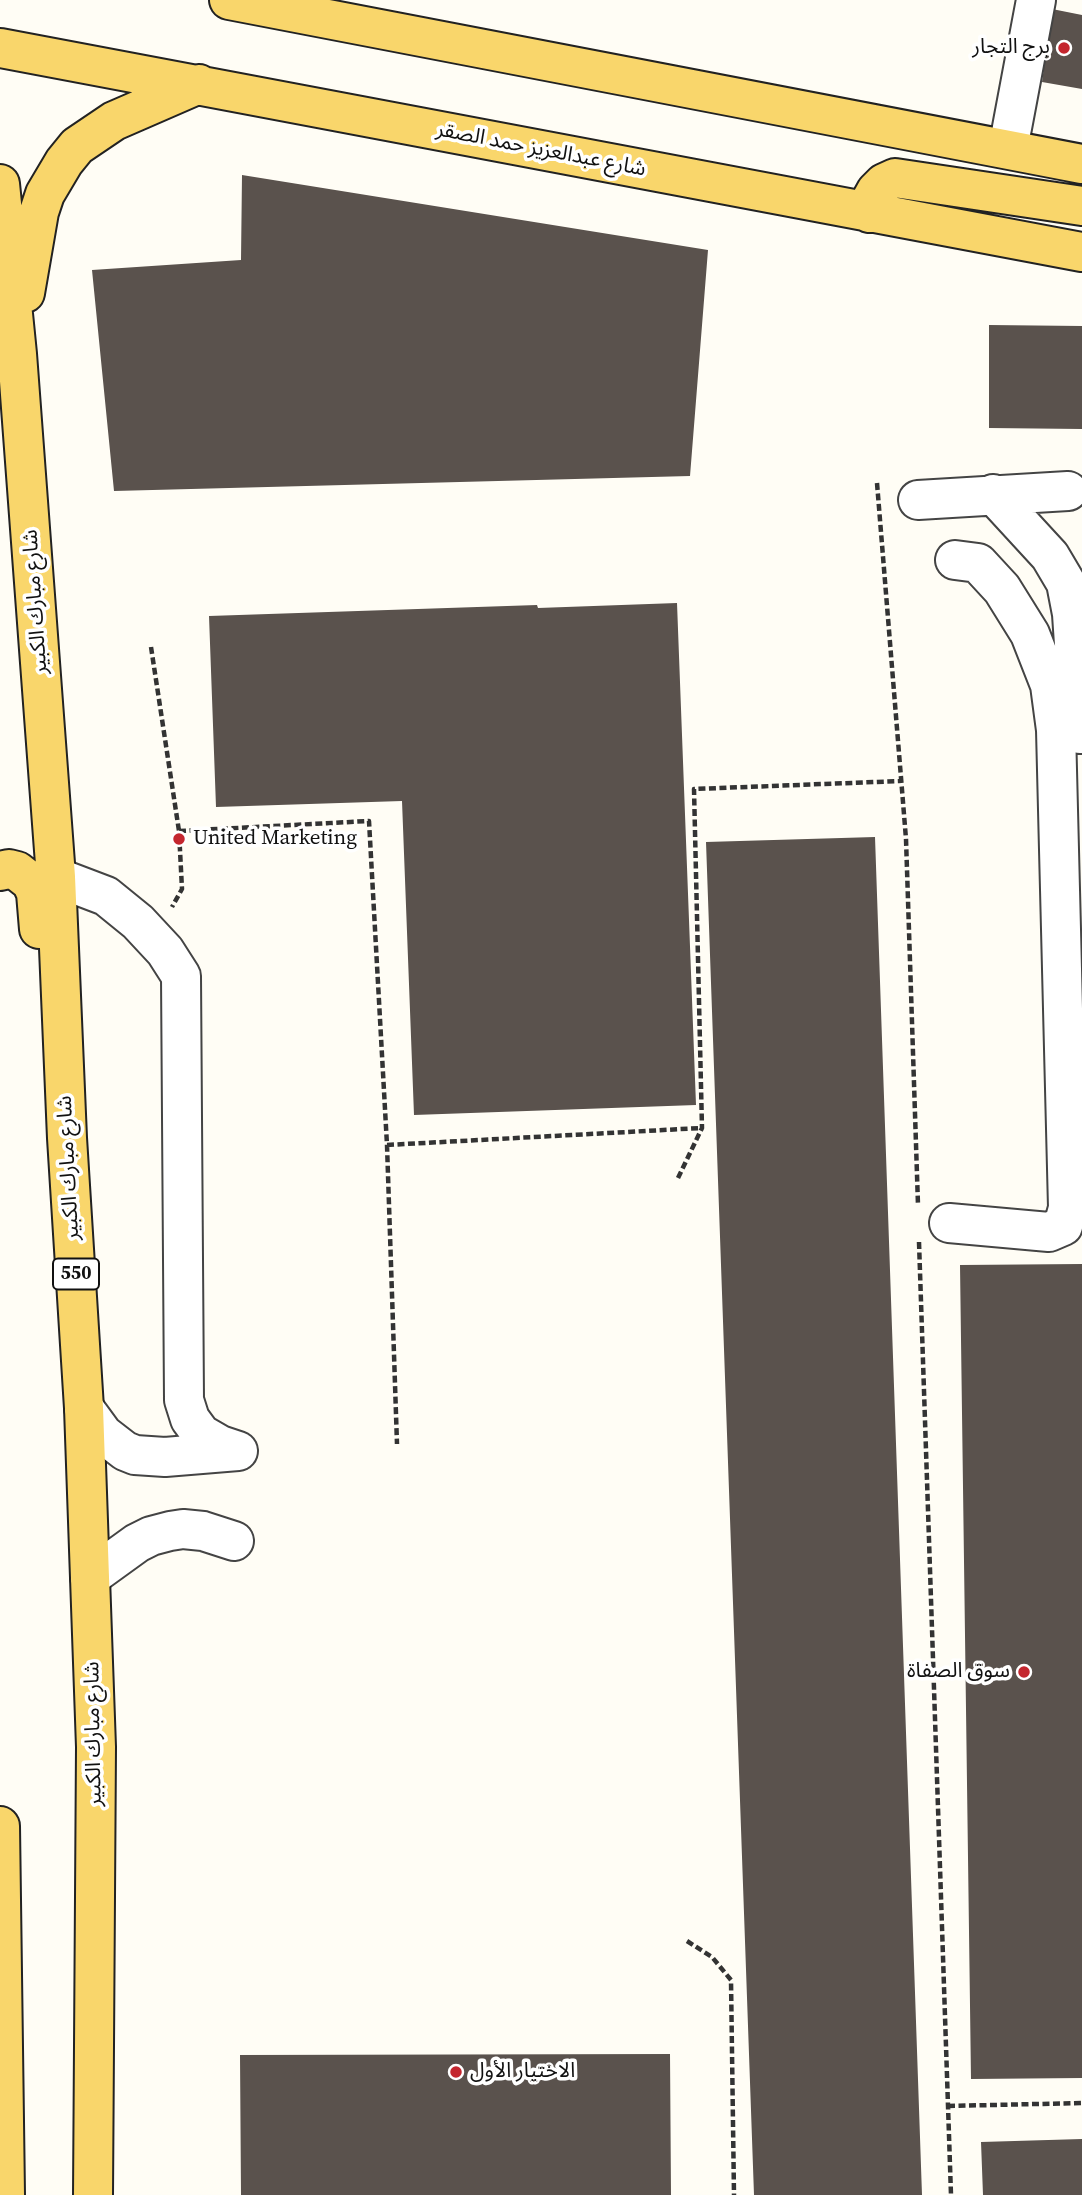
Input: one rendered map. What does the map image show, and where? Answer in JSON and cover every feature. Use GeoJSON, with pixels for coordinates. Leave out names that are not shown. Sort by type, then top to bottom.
{"type":"FeatureCollection","features":[{"type":"Feature","properties":{"kind":"main road"},"geometry":{"type":"LineString","coordinates":[[240,2],[1082,164]]}},
{"type":"Feature","properties":{"kind":"main road","name":"شارع عبدالعزيز حمد الصقر"},"geometry":{"type":"LineString","coordinates":[[0,48],[1082,252]]}},
{"type":"Feature","properties":{"kind":"main road"},"geometry":{"type":"LineString","coordinates":[[17,355],[35,227],[45,194],[64,162],[77,146],[114,121],[199,84]]}},
{"type":"Feature","properties":{"kind":"main road"},"geometry":{"type":"LineString","coordinates":[[869,213],[876,191],[895,178],[1082,206]]}},
{"type":"Feature","properties":{"kind":"main road","name":"شارع مبارك الكبير"},"geometry":{"type":"LineString","coordinates":[[0,184],[17,355],[56,877],[67,1138],[84,1408],[96,1747],[93,2195]]}},
{"type":"Feature","properties":{"kind":"main road"},"geometry":{"type":"LineString","coordinates":[[0,871],[9,869],[24,875],[31,882],[36,894],[47,1069],[67,1138]]}},
{"type":"Feature","properties":{"kind":"main road"},"geometry":{"type":"LineString","coordinates":[[0,1826],[5,2195]]}},
{"type":"Feature","properties":{"kind":"street"},"geometry":{"type":"LineString","coordinates":[[1008,149],[1036,0]]}},
{"type":"Feature","properties":{"kind":"street"},"geometry":{"type":"LineString","coordinates":[[919,500],[1068,491]]}},
{"type":"Feature","properties":{"kind":"street"},"geometry":{"type":"LineString","coordinates":[[993,494],[1050,556],[1066,583],[1072,614],[1082,771]]}},
{"type":"Feature","properties":{"kind":"street"},"geometry":{"type":"LineString","coordinates":[[928,1225],[1049,1232],[1063,1226],[1068,1208],[1056,730],[1050,685],[1030,634],[1002,589],[978,563],[955,559]]}},
{"type":"Feature","properties":{"kind":"street"},"geometry":{"type":"LineString","coordinates":[[56,877],[106,896],[138,922],[165,951],[181,976],[184,1400],[190,1419],[201,1434],[220,1445],[246,1451],[165,1457],[135,1455],[125,1451],[103,1434],[84,1408]]}},
{"type":"Feature","properties":{"kind":"street"},"geometry":{"type":"LineString","coordinates":[[90,1562],[151,1536],[170,1531],[233,1527]]}},
{"type":"Feature","properties":{"kind":"path"},"geometry":{"type":"LineString","coordinates":[[877,483],[906,839],[928,1225],[951,2195]]}},
{"type":"Feature","properties":{"kind":"path"},"geometry":{"type":"LineString","coordinates":[[151,646],[179,831],[182,889],[153,938]]}},
{"type":"Feature","properties":{"kind":"path"},"geometry":{"type":"LineString","coordinates":[[678,1178],[702,1128],[694,789],[901,781]]}},
{"type":"Feature","properties":{"kind":"path"},"geometry":{"type":"LineString","coordinates":[[179,831],[369,821],[387,1145],[397,1444]]}},
{"type":"Feature","properties":{"kind":"path"},"geometry":{"type":"LineString","coordinates":[[387,1145],[702,1128]]}},
{"type":"Feature","properties":{"kind":"path"},"geometry":{"type":"LineString","coordinates":[[687,1941],[712,1957],[731,1980],[734,2195]]}},
{"type":"Feature","properties":{"kind":"path"},"geometry":{"type":"LineString","coordinates":[[948,2106],[1082,2103]]}},
{"type":"Feature","properties":{"kind":"building","name":"برج التجار"},"geometry":{"type":"Polygon","coordinates":[[[1052,9],[1082,15],[1082,89],[1042,82],[1052,9]]]}},
{"type":"Feature","properties":{"kind":"building"},"geometry":{"type":"Polygon","coordinates":[[[242,175],[708,250],[690,476],[114,491],[92,270],[241,260],[242,175]]]}},
{"type":"Feature","properties":{"kind":"building"},"geometry":{"type":"Polygon","coordinates":[[[989,325],[1082,326],[1082,429],[989,428],[989,325]]]}},
{"type":"Feature","properties":{"kind":"building"},"geometry":{"type":"Polygon","coordinates":[[[677,603],[696,1105],[414,1115],[402,801],[216,807],[209,616],[677,603]]]}},
{"type":"Feature","properties":{"kind":"building"},"geometry":{"type":"Polygon","coordinates":[[[875,837],[922,2195],[754,2195],[706,842],[875,837]]]}},
{"type":"Feature","properties":{"kind":"building","name":"سوق الصفاة"},"geometry":{"type":"Polygon","coordinates":[[[1082,1264],[1082,2078],[971,2079],[960,1265],[1082,1264]]]}},
{"type":"Feature","properties":{"kind":"building"},"geometry":{"type":"Polygon","coordinates":[[[670,2054],[671,2195],[241,2195],[240,2055],[670,2054]]]}},
{"type":"Feature","properties":{"kind":"building"},"geometry":{"type":"Polygon","coordinates":[[[1082,2139],[1082,2195],[983,2195],[981,2142],[1082,2139]]]}},
{"type":"Feature","properties":{"kind":"place","name":"برج التجار"},"geometry":{"type":"Point","coordinates":[1064,48]}},
{"type":"Feature","properties":{"kind":"place","name":"United Marketing"},"geometry":{"type":"Point","coordinates":[179,839]}},
{"type":"Feature","properties":{"kind":"place","name":"سوق الصفاة"},"geometry":{"type":"Point","coordinates":[1024,1672]}},
{"type":"Feature","properties":{"kind":"place","name":"الاختيار الأول"},"geometry":{"type":"Point","coordinates":[456,2072]}}]}
